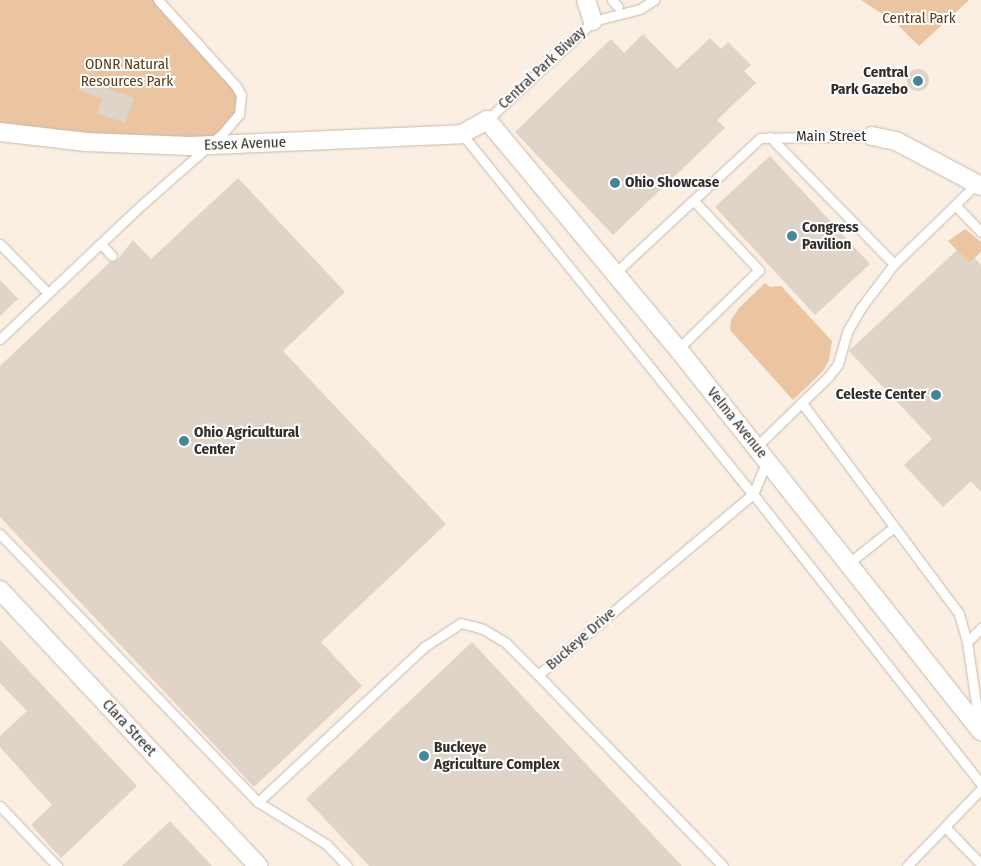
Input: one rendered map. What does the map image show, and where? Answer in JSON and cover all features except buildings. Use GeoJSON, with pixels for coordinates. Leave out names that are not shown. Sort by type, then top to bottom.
{"type":"FeatureCollection","features":[{"type":"Feature","properties":{"kind":"street"},"geometry":{"type":"LineString","coordinates":[[586,0],[593,21]]}},
{"type":"Feature","properties":{"kind":"street","name":"Essex Avenue"},"geometry":{"type":"LineString","coordinates":[[0,132],[129,145],[211,144],[462,134],[488,120]]}},
{"type":"Feature","properties":{"kind":"street","name":"Velma Avenue"},"geometry":{"type":"LineString","coordinates":[[488,120],[616,272],[850,562],[981,730]]}},
{"type":"Feature","properties":{"kind":"street","name":"Main Street"},"geometry":{"type":"LineString","coordinates":[[872,136],[896,141],[979,185]]}},
{"type":"Feature","properties":{"kind":"street","name":"Clara Street"},"geometry":{"type":"LineString","coordinates":[[0,590],[258,866]]}},
{"type":"Feature","properties":{"kind":"lane"},"geometry":{"type":"LineString","coordinates":[[0,339],[211,144],[239,114],[240,96],[223,68],[158,0]]}},
{"type":"Feature","properties":{"kind":"lane","name":"Central Park Biway"},"geometry":{"type":"LineString","coordinates":[[488,120],[593,21],[640,9],[654,0]]}},
{"type":"Feature","properties":{"kind":"lane"},"geometry":{"type":"LineString","coordinates":[[462,134],[753,494],[981,784]]}},
{"type":"Feature","properties":{"kind":"lane","name":"Main Street"},"geometry":{"type":"LineString","coordinates":[[616,272],[760,138],[872,136]]}},
{"type":"Feature","properties":{"kind":"lane"},"geometry":{"type":"LineString","coordinates":[[770,137],[894,264]]}},
{"type":"Feature","properties":{"kind":"lane"},"geometry":{"type":"LineString","coordinates":[[762,453],[802,403],[833,371],[860,309],[894,264],[955,205],[979,185]]}},
{"type":"Feature","properties":{"kind":"lane"},"geometry":{"type":"LineString","coordinates":[[678,349],[758,270],[694,201]]}},
{"type":"Feature","properties":{"kind":"lane"},"geometry":{"type":"LineString","coordinates":[[955,205],[981,232]]}},
{"type":"Feature","properties":{"kind":"lane"},"geometry":{"type":"LineString","coordinates":[[0,244],[48,293]]}},
{"type":"Feature","properties":{"kind":"lane"},"geometry":{"type":"LineString","coordinates":[[101,244],[112,256]]}},
{"type":"Feature","properties":{"kind":"lane"},"geometry":{"type":"LineString","coordinates":[[802,403],[959,614],[967,642],[981,730]]}},
{"type":"Feature","properties":{"kind":"lane","name":"Buckeye Drive"},"geometry":{"type":"LineString","coordinates":[[722,866],[538,675],[753,494],[762,453]]}},
{"type":"Feature","properties":{"kind":"lane"},"geometry":{"type":"LineString","coordinates":[[850,562],[894,527]]}},
{"type":"Feature","properties":{"kind":"lane"},"geometry":{"type":"LineString","coordinates":[[0,534],[258,802],[326,844],[347,866]]}},
{"type":"Feature","properties":{"kind":"lane"},"geometry":{"type":"LineString","coordinates":[[258,802],[424,647],[461,623],[483,629],[506,643],[538,675]]}},
{"type":"Feature","properties":{"kind":"lane"},"geometry":{"type":"LineString","coordinates":[[967,642],[981,628]]}},
{"type":"Feature","properties":{"kind":"lane"},"geometry":{"type":"LineString","coordinates":[[907,866],[981,789]]}},
{"type":"Feature","properties":{"kind":"lane"},"geometry":{"type":"LineString","coordinates":[[0,806],[57,866]]}},
{"type":"Feature","properties":{"kind":"lane"},"geometry":{"type":"LineString","coordinates":[[945,827],[981,864]]}},
{"type":"Feature","properties":{"kind":"green space","name":"ODNR Natural Resources Park"},"geometry":{"type":"Polygon","coordinates":[[[0,0],[158,0],[228,74],[241,106],[211,144],[0,132],[0,0]]]}},
{"type":"Feature","properties":{"kind":"green space","name":"Central Park"},"geometry":{"type":"Polygon","coordinates":[[[861,0],[969,0],[919,46],[895,22],[861,0]]]}},
{"type":"Feature","properties":{"kind":"green space"},"geometry":{"type":"Polygon","coordinates":[[[965,229],[981,242],[981,252],[969,263],[948,241],[965,229]]]}},
{"type":"Feature","properties":{"kind":"green space"},"geometry":{"type":"Polygon","coordinates":[[[765,283],[770,287],[781,286],[832,341],[829,360],[823,371],[793,400],[730,330],[731,320],[739,308],[765,283]]]}},
{"type":"Feature","properties":{"kind":"place","name":"Central Park Gazebo"},"geometry":{"type":"Point","coordinates":[918,81]}},
{"type":"Feature","properties":{"kind":"place","name":"Ohio Showcase"},"geometry":{"type":"Point","coordinates":[615,183]}},
{"type":"Feature","properties":{"kind":"place","name":"Congress Pavilion"},"geometry":{"type":"Point","coordinates":[792,236]}},
{"type":"Feature","properties":{"kind":"place","name":"Celeste Center"},"geometry":{"type":"Point","coordinates":[936,395]}},
{"type":"Feature","properties":{"kind":"place","name":"Ohio Agricultural Center"},"geometry":{"type":"Point","coordinates":[184,441]}},
{"type":"Feature","properties":{"kind":"place","name":"Buckeye Agriculture Complex"},"geometry":{"type":"Point","coordinates":[424,756]}}]}
